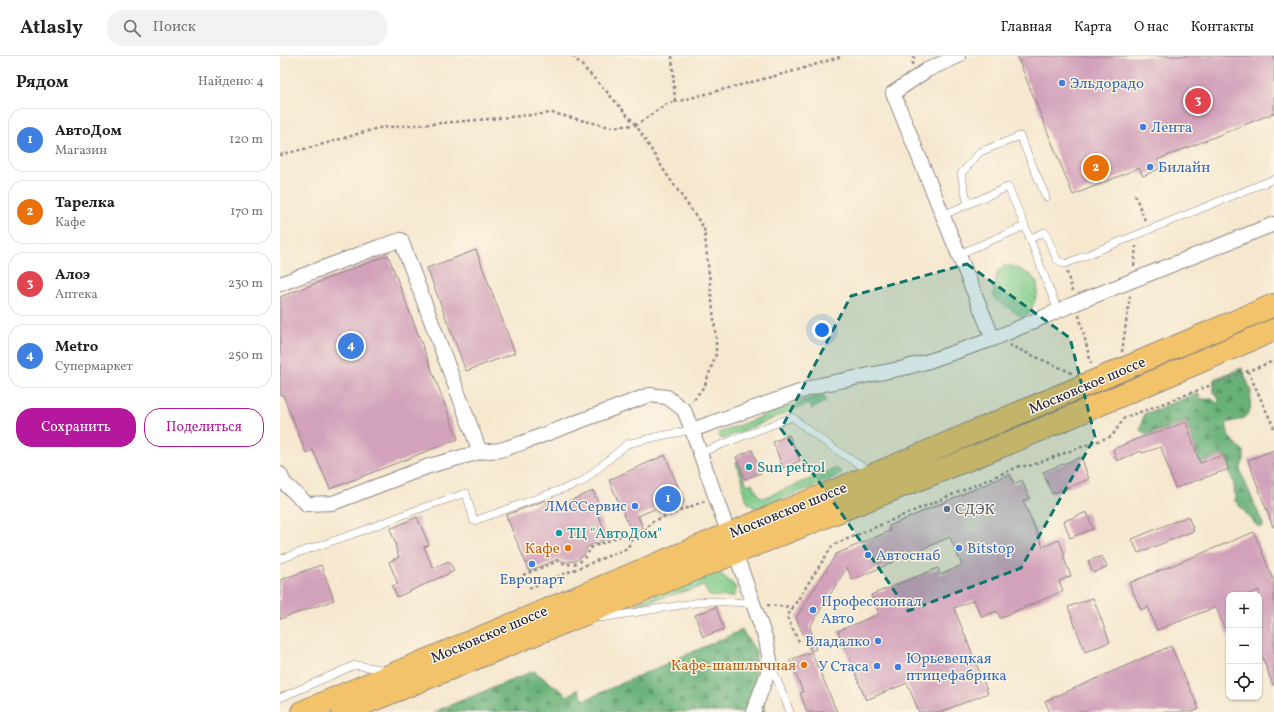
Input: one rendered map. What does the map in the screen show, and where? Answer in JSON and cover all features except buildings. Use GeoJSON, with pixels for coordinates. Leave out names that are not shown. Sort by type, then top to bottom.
{"type":"FeatureCollection","features":[{"type":"Feature","properties":{"kind":"highway","name":"Московское шоссе"},"geometry":{"type":"LineString","coordinates":[[343,712],[551,628],[875,474],[1274,305]]}},
{"type":"Feature","properties":{"kind":"highway","name":"Московское шоссе"},"geometry":{"type":"LineString","coordinates":[[302,712],[399,672],[732,543],[1009,443],[1274,330]]}},
{"type":"Feature","properties":{"kind":"street"},"geometry":{"type":"LineString","coordinates":[[958,56],[927,70],[893,93],[993,339]]}},
{"type":"Feature","properties":{"kind":"street"},"geometry":{"type":"LineString","coordinates":[[692,430],[820,385],[911,366],[993,339],[1058,311],[1274,224]]}},
{"type":"Feature","properties":{"kind":"street"},"geometry":{"type":"LineString","coordinates":[[280,284],[401,240],[480,452]]}},
{"type":"Feature","properties":{"kind":"street"},"geometry":{"type":"LineString","coordinates":[[280,474],[284,483],[307,504],[333,503],[429,466],[480,452],[500,450],[522,443],[648,395],[666,397],[684,410],[766,640],[771,665],[753,712]]}},
{"type":"Feature","properties":{"kind":"lane"},"geometry":{"type":"LineString","coordinates":[[968,204],[961,174],[980,152],[1020,136],[1046,197]]}},
{"type":"Feature","properties":{"kind":"lane"},"geometry":{"type":"LineString","coordinates":[[1029,240],[1045,232],[1056,260],[1065,264],[1274,179]]}},
{"type":"Feature","properties":{"kind":"lane"},"geometry":{"type":"LineString","coordinates":[[943,215],[1008,187],[1058,311]]}},
{"type":"Feature","properties":{"kind":"lane"},"geometry":{"type":"LineString","coordinates":[[959,254],[1025,226]]}},
{"type":"Feature","properties":{"kind":"lane"},"geometry":{"type":"LineString","coordinates":[[700,453],[792,417],[811,433],[845,457],[875,474]]}},
{"type":"Feature","properties":{"kind":"lane"},"geometry":{"type":"LineString","coordinates":[[280,559],[466,493],[474,521],[582,482],[627,444],[692,430]]}},
{"type":"Feature","properties":{"kind":"lane"},"geometry":{"type":"LineString","coordinates":[[551,628],[585,620],[707,601],[753,603]]}},
{"type":"Feature","properties":{"kind":"lane"},"geometry":{"type":"LineString","coordinates":[[280,698],[355,665],[399,672]]}},
{"type":"Feature","properties":{"kind":"lane"},"geometry":{"type":"LineString","coordinates":[[771,665],[790,712]]}},
{"type":"Feature","properties":{"kind":"path"},"geometry":{"type":"LineString","coordinates":[[573,56],[636,125],[664,172],[704,228],[716,338],[716,354],[705,385],[694,400],[684,410]]}},
{"type":"Feature","properties":{"kind":"path"},"geometry":{"type":"LineString","coordinates":[[672,56],[675,102]]}},
{"type":"Feature","properties":{"kind":"path"},"geometry":{"type":"LineString","coordinates":[[280,155],[378,128],[552,114],[610,127],[636,125],[668,103],[794,71],[843,56]]}},
{"type":"Feature","properties":{"kind":"path"},"geometry":{"type":"LineString","coordinates":[[1135,195],[1149,230]]}},
{"type":"Feature","properties":{"kind":"path"},"geometry":{"type":"LineString","coordinates":[[1065,264],[1091,365],[1097,363]]}},
{"type":"Feature","properties":{"kind":"path"},"geometry":{"type":"LineString","coordinates":[[993,339],[1072,373]]}},
{"type":"Feature","properties":{"kind":"path"},"geometry":{"type":"LineString","coordinates":[[799,642],[788,616],[833,545],[1020,466],[1029,466],[1112,436],[1125,417],[1274,361]]}},
{"type":"Feature","properties":{"kind":"path"},"geometry":{"type":"LineString","coordinates":[[1248,370],[1274,428]]}},
{"type":"Feature","properties":{"kind":"path"},"geometry":{"type":"LineString","coordinates":[[529,588],[628,548],[632,537],[647,529],[651,522],[716,497]]}},
{"type":"Feature","properties":{"kind":"path"},"geometry":{"type":"LineString","coordinates":[[524,575],[558,561],[561,563],[570,564],[579,562],[583,560],[590,548],[623,535]]}},
{"type":"Feature","properties":{"kind":"path"},"geometry":{"type":"LineString","coordinates":[[579,562],[580,567]]}},
{"type":"Feature","properties":{"kind":"path"},"geometry":{"type":"LineString","coordinates":[[753,603],[793,607]]}},
{"type":"Feature","properties":{"kind":"highlighted area"},"geometry":{"type":"Polygon","coordinates":[[[967,264],[1070,338],[1095,437],[1021,568],[908,611],[844,517],[781,429],[851,296],[967,264]]]}},
{"type":"Feature","properties":{"kind":"green space"},"geometry":{"type":"Polygon","coordinates":[[[1003,266],[1013,266],[1031,275],[1037,283],[1038,292],[1030,313],[1022,317],[996,300],[993,294],[998,271],[1003,266]]]}},
{"type":"Feature","properties":{"kind":"green space"},"geometry":{"type":"Polygon","coordinates":[[[1242,368],[1251,391],[1250,411],[1243,419],[1226,423],[1229,437],[1244,451],[1244,459],[1240,470],[1263,527],[1258,527],[1235,501],[1234,485],[1224,455],[1200,463],[1186,422],[1145,435],[1140,430],[1144,414],[1198,393],[1201,399],[1212,399],[1218,404],[1219,399],[1214,392],[1214,379],[1242,368]]]}},
{"type":"Feature","properties":{"kind":"green space"},"geometry":{"type":"Polygon","coordinates":[[[824,395],[826,401],[812,409],[808,404],[723,439],[718,437],[719,433],[805,400],[824,395]]]}},
{"type":"Feature","properties":{"kind":"green space"},"geometry":{"type":"Polygon","coordinates":[[[738,461],[747,485],[752,483],[759,496],[763,498],[834,469],[838,469],[841,472],[841,475],[762,508],[755,508],[748,503],[742,488],[743,482],[736,462],[738,461]]]}},
{"type":"Feature","properties":{"kind":"green space"},"geometry":{"type":"Polygon","coordinates":[[[709,571],[719,572],[736,587],[736,592],[733,597],[709,596],[704,586],[626,608],[709,571]]]}},
{"type":"Feature","properties":{"kind":"green space"},"geometry":{"type":"Polygon","coordinates":[[[742,630],[756,651],[755,681],[766,712],[433,712],[534,671],[568,696],[578,689],[584,700],[742,630]]]}},
{"type":"Feature","properties":{"kind":"place","name":"Эльдорадо"},"geometry":{"type":"Point","coordinates":[1062,83]}},
{"type":"Feature","properties":{"kind":"place","name":"Алоэ"},"geometry":{"type":"Point","coordinates":[1198,101]}},
{"type":"Feature","properties":{"kind":"place","name":"Лента"},"geometry":{"type":"Point","coordinates":[1143,127]}},
{"type":"Feature","properties":{"kind":"place","name":"Билайн"},"geometry":{"type":"Point","coordinates":[1150,167]}},
{"type":"Feature","properties":{"kind":"place","name":"Тарелка"},"geometry":{"type":"Point","coordinates":[1096,168]}},
{"type":"Feature","properties":{"kind":"place","name":"Metro"},"geometry":{"type":"Point","coordinates":[351,346]}},
{"type":"Feature","properties":{"kind":"place","name":"Sun petrol"},"geometry":{"type":"Point","coordinates":[749,467]}},
{"type":"Feature","properties":{"kind":"place","name":"АвтоДом"},"geometry":{"type":"Point","coordinates":[668,499]}},
{"type":"Feature","properties":{"kind":"place","name":"ЛМССервис"},"geometry":{"type":"Point","coordinates":[635,506]}},
{"type":"Feature","properties":{"kind":"place","name":"СДЭК"},"geometry":{"type":"Point","coordinates":[947,509]}},
{"type":"Feature","properties":{"kind":"place","name":"ТЦ \"АвтоДом\""},"geometry":{"type":"Point","coordinates":[559,533]}},
{"type":"Feature","properties":{"kind":"place","name":"Кафе"},"geometry":{"type":"Point","coordinates":[568,548]}},
{"type":"Feature","properties":{"kind":"place","name":"Bitstop"},"geometry":{"type":"Point","coordinates":[959,548]}},
{"type":"Feature","properties":{"kind":"place","name":"Автоснаб"},"geometry":{"type":"Point","coordinates":[868,555]}},
{"type":"Feature","properties":{"kind":"place","name":"Европарт"},"geometry":{"type":"Point","coordinates":[532,564]}},
{"type":"Feature","properties":{"kind":"place","name":"Профессионал Авто"},"geometry":{"type":"Point","coordinates":[813,610]}},
{"type":"Feature","properties":{"kind":"place","name":"Владалко"},"geometry":{"type":"Point","coordinates":[878,641]}},
{"type":"Feature","properties":{"kind":"place","name":"Кафе-шашлычная"},"geometry":{"type":"Point","coordinates":[804,665]}},
{"type":"Feature","properties":{"kind":"place","name":"У Стаса"},"geometry":{"type":"Point","coordinates":[877,666]}},
{"type":"Feature","properties":{"kind":"place","name":"Юрьевецкая птицефабрика"},"geometry":{"type":"Point","coordinates":[898,667]}}]}
